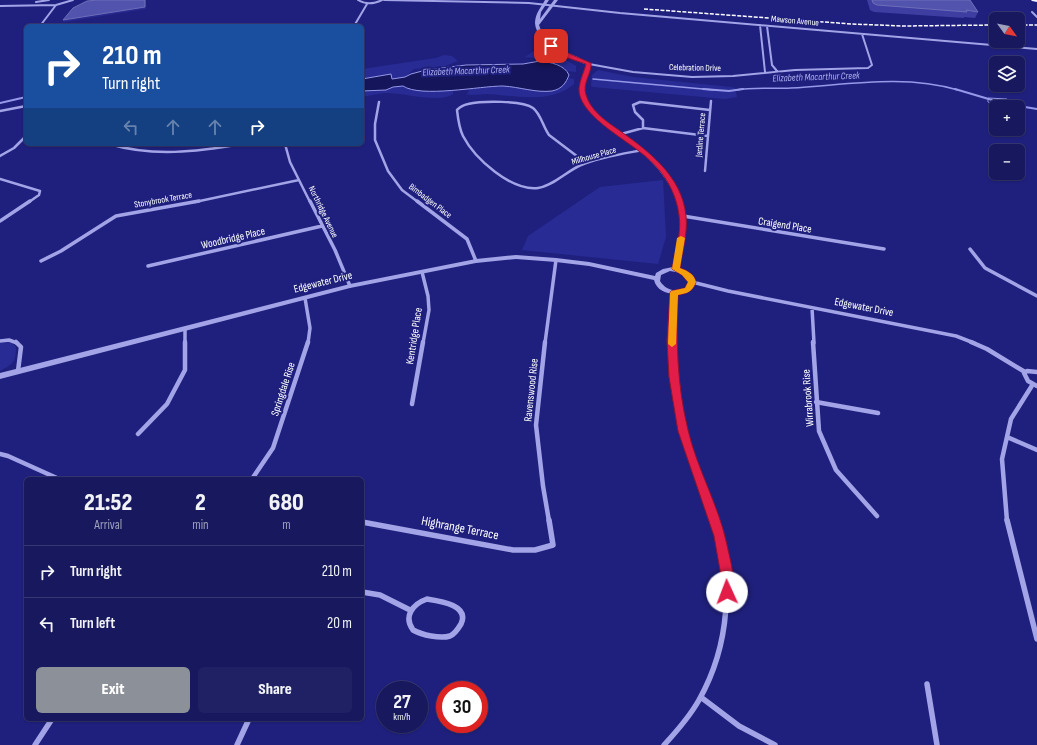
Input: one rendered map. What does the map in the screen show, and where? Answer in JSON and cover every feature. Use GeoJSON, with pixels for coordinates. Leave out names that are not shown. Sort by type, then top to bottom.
{"type":"FeatureCollection","features":[{"type":"Feature","properties":{"kind":"street"},"geometry":{"type":"LineString","coordinates":[[0,5],[49,0],[47,3],[49,4]]}},
{"type":"Feature","properties":{"kind":"street"},"geometry":{"type":"LineString","coordinates":[[0,5],[56,5],[73,0]]}},
{"type":"Feature","properties":{"kind":"street"},"geometry":{"type":"LineString","coordinates":[[355,24],[367,4],[358,0]]}},
{"type":"Feature","properties":{"kind":"street","name":"Mawson Avenue"},"geometry":{"type":"LineString","coordinates":[[367,4],[383,0],[496,1],[543,4],[767,26],[1037,49]]}},
{"type":"Feature","properties":{"kind":"street"},"geometry":{"type":"LineString","coordinates":[[538,24],[538,15],[543,4],[547,0]]}},
{"type":"Feature","properties":{"kind":"street"},"geometry":{"type":"LineString","coordinates":[[538,24],[556,0]]}},
{"type":"Feature","properties":{"kind":"street"},"geometry":{"type":"LineString","coordinates":[[42,24],[56,5]]}},
{"type":"Feature","properties":{"kind":"street"},"geometry":{"type":"LineString","coordinates":[[1032,12],[1037,18]]}},
{"type":"Feature","properties":{"kind":"street","name":"Celebration Drive"},"geometry":{"type":"LineString","coordinates":[[538,24],[541,35],[551,46],[589,64],[617,70],[669,76],[712,77],[777,71],[870,67],[872,65],[862,34]]}},
{"type":"Feature","properties":{"kind":"street"},"geometry":{"type":"LineString","coordinates":[[760,25],[766,72]]}},
{"type":"Feature","properties":{"kind":"street"},"geometry":{"type":"LineString","coordinates":[[767,26],[772,65],[777,71]]}},
{"type":"Feature","properties":{"kind":"street"},"geometry":{"type":"LineString","coordinates":[[589,64],[583,79],[582,88],[583,96],[590,110],[608,126],[643,150],[662,170],[674,187],[683,216],[676,269]]}},
{"type":"Feature","properties":{"kind":"street","name":"Jardine Terrace"},"geometry":{"type":"LineString","coordinates":[[705,171],[711,101]]}},
{"type":"Feature","properties":{"kind":"street","name":"Bimbadgen Place"},"geometry":{"type":"LineString","coordinates":[[379,102],[375,124],[375,140],[388,171],[402,190],[467,239],[476,261]]}},
{"type":"Feature","properties":{"kind":"street"},"geometry":{"type":"LineString","coordinates":[[642,128],[643,120],[634,109],[633,106],[635,103],[640,102],[710,110]]}},
{"type":"Feature","properties":{"kind":"street","name":"Millhouse Place"},"geometry":{"type":"LineString","coordinates":[[586,163],[550,136],[535,110],[530,106],[519,104],[470,104],[458,108],[456,115],[458,127],[465,142],[474,153],[502,175],[519,185],[530,188],[545,185],[568,170],[586,163],[643,150]]}},
{"type":"Feature","properties":{"kind":"street"},"geometry":{"type":"LineString","coordinates":[[0,111],[24,106]]}},
{"type":"Feature","properties":{"kind":"street"},"geometry":{"type":"LineString","coordinates":[[621,134],[642,128],[708,136]]}},
{"type":"Feature","properties":{"kind":"street"},"geometry":{"type":"LineString","coordinates":[[0,156],[14,148],[24,138]]}},
{"type":"Feature","properties":{"kind":"street"},"geometry":{"type":"LineString","coordinates":[[119,146],[148,152],[163,152],[193,151],[227,146]]}},
{"type":"Feature","properties":{"kind":"street","name":"Northridge Avenue"},"geometry":{"type":"LineString","coordinates":[[285,146],[299,180],[350,286]]}},
{"type":"Feature","properties":{"kind":"street"},"geometry":{"type":"LineString","coordinates":[[0,178],[40,191],[39,195],[0,221]]}},
{"type":"Feature","properties":{"kind":"street","name":"Stonybrook Terrace"},"geometry":{"type":"LineString","coordinates":[[41,261],[61,251],[116,216],[127,213],[166,208],[299,180]]}},
{"type":"Feature","properties":{"kind":"street","name":"Craigend Place"},"geometry":{"type":"LineString","coordinates":[[683,216],[884,249]]}},
{"type":"Feature","properties":{"kind":"street","name":"Woodbridge Place"},"geometry":{"type":"LineString","coordinates":[[148,266],[322,226]]}},
{"type":"Feature","properties":{"kind":"street"},"geometry":{"type":"LineString","coordinates":[[970,249],[985,268],[1037,296]]}},
{"type":"Feature","properties":{"kind":"street","name":"Edgewater Drive"},"geometry":{"type":"LineString","coordinates":[[0,376],[350,286],[476,261],[516,257],[556,260],[589,264],[656,278]]}},
{"type":"Feature","properties":{"kind":"street","name":"Ravenswood Rise"},"geometry":{"type":"LineString","coordinates":[[553,545],[543,486],[536,426],[556,260]]}},
{"type":"Feature","properties":{"kind":"street"},"geometry":{"type":"LineString","coordinates":[[676,269],[685,273],[692,282],[687,291],[674,293],[661,287],[656,278],[658,274],[665,270],[676,269]]}},
{"type":"Feature","properties":{"kind":"street","name":"Kentridge Place"},"geometry":{"type":"LineString","coordinates":[[412,404],[429,310],[428,296],[422,272]]}},
{"type":"Feature","properties":{"kind":"street","name":"Edgewater Drive"},"geometry":{"type":"LineString","coordinates":[[692,282],[728,292],[956,336],[987,349],[1025,372]]}},
{"type":"Feature","properties":{"kind":"street"},"geometry":{"type":"LineString","coordinates":[[664,745],[686,721],[702,698],[712,677],[724,634],[727,592],[726,570],[719,536],[683,431],[674,377],[672,341],[674,293]]}},
{"type":"Feature","properties":{"kind":"street","name":"Springdale Rise"},"geometry":{"type":"LineString","coordinates":[[254,477],[273,448],[307,347],[310,328],[305,298]]}},
{"type":"Feature","properties":{"kind":"street","name":"Wirrabrook Rise"},"geometry":{"type":"LineString","coordinates":[[812,308],[816,402],[819,431],[836,470],[877,516]]}},
{"type":"Feature","properties":{"kind":"street"},"geometry":{"type":"LineString","coordinates":[[138,434],[167,404],[185,370],[185,329]]}},
{"type":"Feature","properties":{"kind":"street"},"geometry":{"type":"LineString","coordinates":[[0,341],[11,340],[17,342],[21,347],[18,371]]}},
{"type":"Feature","properties":{"kind":"street"},"geometry":{"type":"LineString","coordinates":[[1037,372],[1030,370],[1025,372],[1025,378],[1035,385],[1012,419],[1002,460],[1006,516],[1037,639]]}},
{"type":"Feature","properties":{"kind":"street"},"geometry":{"type":"LineString","coordinates":[[816,402],[878,413]]}},
{"type":"Feature","properties":{"kind":"street"},"geometry":{"type":"LineString","coordinates":[[1007,437],[1037,450]]}},
{"type":"Feature","properties":{"kind":"street"},"geometry":{"type":"LineString","coordinates":[[0,454],[8,456],[55,477]]}},
{"type":"Feature","properties":{"kind":"street","name":"Highrange Terrace"},"geometry":{"type":"LineString","coordinates":[[364,522],[513,550],[535,550],[553,545]]}},
{"type":"Feature","properties":{"kind":"street"},"geometry":{"type":"LineString","coordinates":[[364,592],[380,595],[410,610]]}},
{"type":"Feature","properties":{"kind":"street"},"geometry":{"type":"LineString","coordinates":[[427,599],[452,604],[461,611],[462,621],[456,632],[451,635],[446,636],[419,633],[409,624],[408,617],[410,610],[420,600],[427,599]]}},
{"type":"Feature","properties":{"kind":"street"},"geometry":{"type":"LineString","coordinates":[[927,684],[937,745]]}},
{"type":"Feature","properties":{"kind":"street"},"geometry":{"type":"LineString","coordinates":[[702,698],[739,726],[775,745]]}},
{"type":"Feature","properties":{"kind":"street"},"geometry":{"type":"LineString","coordinates":[[35,745],[51,721]]}},
{"type":"Feature","properties":{"kind":"street"},"geometry":{"type":"LineString","coordinates":[[237,745],[248,721]]}},
{"type":"Feature","properties":{"kind":"shaded area"},"geometry":{"type":"Polygon","coordinates":[[[540,49],[551,51],[576,66],[576,72],[567,71],[547,59],[525,57],[535,50],[540,49]]]}},
{"type":"Feature","properties":{"kind":"shaded area"},"geometry":{"type":"Polygon","coordinates":[[[444,55],[452,56],[458,61],[445,66],[414,69],[405,77],[392,79],[391,74],[364,79],[364,69],[436,58],[444,55]]]}},
{"type":"Feature","properties":{"kind":"shaded area"},"geometry":{"type":"Polygon","coordinates":[[[598,70],[633,77],[731,87],[735,88],[737,97],[725,99],[593,87],[591,86],[592,75],[598,70]]]}},
{"type":"Feature","properties":{"kind":"shaded area"},"geometry":{"type":"Polygon","coordinates":[[[568,78],[574,79],[574,84],[554,95],[543,97],[467,94],[470,89],[504,86],[532,91],[567,81],[568,78]]]}},
{"type":"Feature","properties":{"kind":"shaded area"},"geometry":{"type":"Polygon","coordinates":[[[403,86],[437,91],[453,91],[453,94],[447,97],[439,98],[392,93],[364,97],[364,91],[386,90],[393,87],[403,86]]]}},
{"type":"Feature","properties":{"kind":"shaded area"},"geometry":{"type":"Polygon","coordinates":[[[663,180],[666,237],[658,264],[522,250],[528,236],[600,187],[663,180]]]}},
{"type":"Feature","properties":{"kind":"shaded area"},"geometry":{"type":"Polygon","coordinates":[[[0,343],[12,343],[16,347],[15,356],[11,364],[0,371],[0,343]]]}},
{"type":"Feature","properties":{"kind":"water"},"geometry":{"type":"Polygon","coordinates":[[[540,61],[548,62],[561,66],[569,75],[561,87],[552,91],[534,91],[503,86],[423,91],[403,86],[393,87],[386,90],[364,91],[364,79],[391,74],[392,79],[405,77],[426,70],[466,65],[523,64],[540,61]]]}},
{"type":"Feature","properties":{"kind":"water"},"geometry":{"type":"Polygon","coordinates":[[[988,98],[1008,100],[989,100],[988,102],[988,98]]]}},
{"type":"Feature","properties":{"kind":"building"},"geometry":{"type":"Polygon","coordinates":[[[145,0],[145,7],[63,20],[73,8],[87,1],[145,0]]]}},
{"type":"Feature","properties":{"kind":"building"},"geometry":{"type":"Polygon","coordinates":[[[872,0],[970,0],[978,12],[877,5],[873,3],[872,0]]]}},
{"type":"Feature","properties":{"kind":"waterway","name":"Elizabeth Macarthur Creek"},"geometry":{"type":"LineString","coordinates":[[593,79],[703,89]]}},
{"type":"Feature","properties":{"kind":"waterway","name":"Elizabeth Macarthur Creek"},"geometry":{"type":"LineString","coordinates":[[703,89],[729,91],[756,88],[791,88],[854,83],[895,82],[937,85],[958,90]]}},
{"type":"Feature","properties":{"kind":"waterway","name":"Elizabeth Macarthur Creek"},"geometry":{"type":"LineString","coordinates":[[703,89],[714,90]]}},
{"type":"Feature","properties":{"kind":"waterway","name":"Elizabeth Macarthur Creek"},"geometry":{"type":"LineString","coordinates":[[955,89],[992,100]]}},
{"type":"Feature","properties":{"kind":"waterway","name":"Elizabeth Macarthur Creek"},"geometry":{"type":"LineString","coordinates":[[0,103],[24,97]]}},
{"type":"Feature","properties":{"kind":"waterway","name":"Elizabeth Macarthur Creek"},"geometry":{"type":"LineString","coordinates":[[1025,107],[1037,109]]}},
{"type":"Feature","properties":{"kind":"railway"},"geometry":{"type":"LineString","coordinates":[[644,9],[852,24],[902,26],[989,25]]}},
{"type":"Feature","properties":{"kind":"railway"},"geometry":{"type":"LineString","coordinates":[[1025,25],[1037,25]]}},
{"type":"Feature","properties":{"kind":"slow traffic"},"geometry":{"type":"LineString","coordinates":[[672,344],[674,293],[687,291],[692,286],[689,276],[676,269],[681,238]]}},
{"type":"Feature","properties":{"kind":"route"},"geometry":{"type":"LineString","coordinates":[[551,46],[589,64],[583,79],[582,88],[583,96],[590,110],[608,126],[643,150],[668,178],[678,197],[683,216],[676,269],[689,276],[692,286],[687,291],[674,293],[672,341],[674,377],[683,431],[723,551],[727,592]]}}]}
